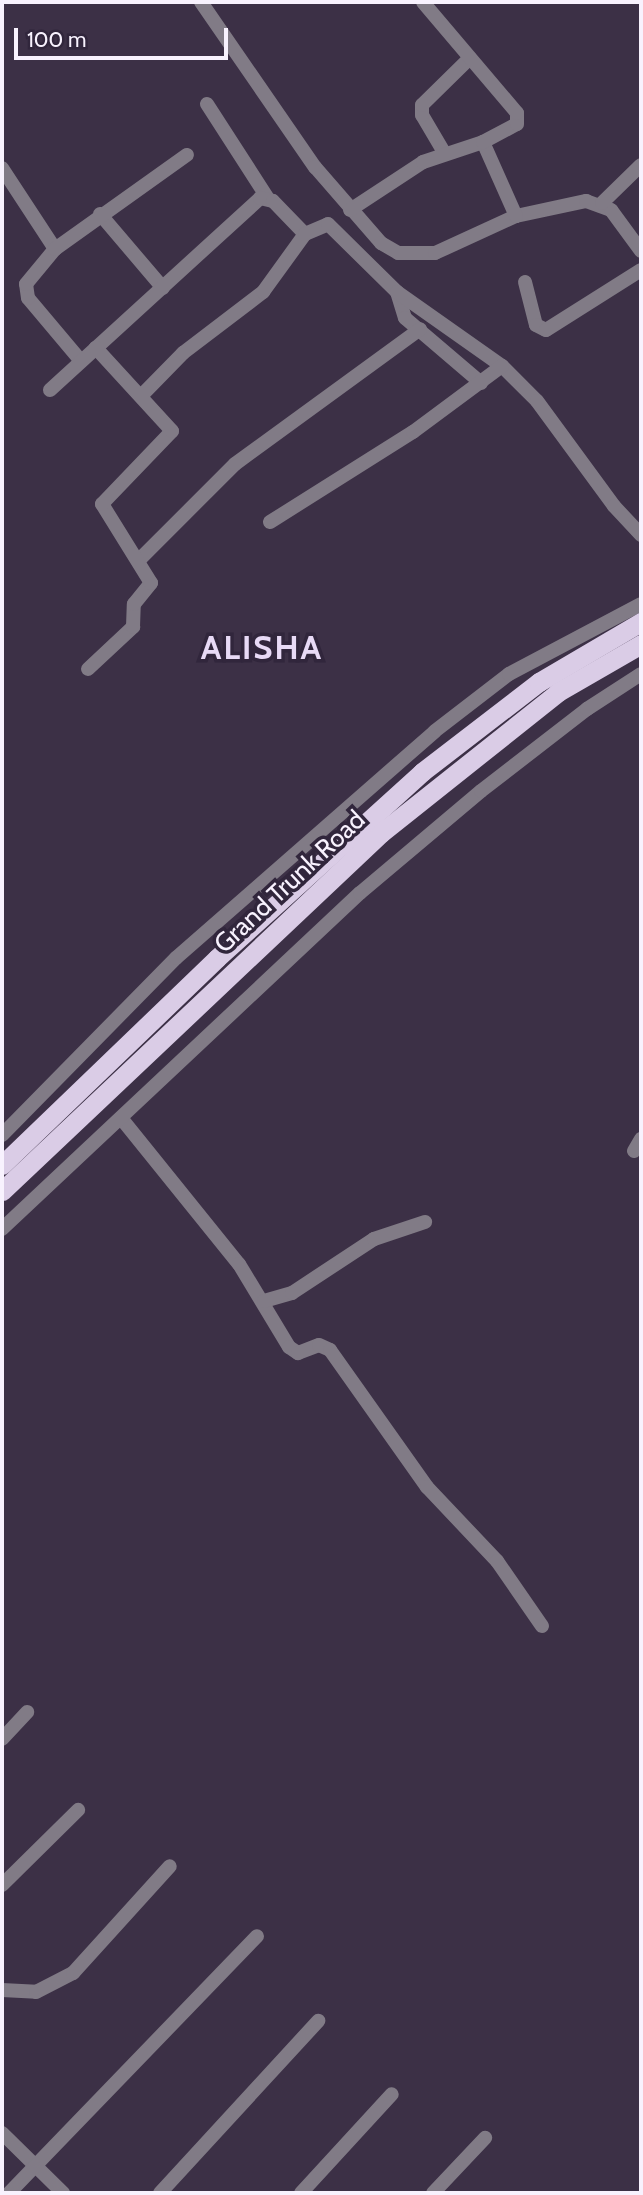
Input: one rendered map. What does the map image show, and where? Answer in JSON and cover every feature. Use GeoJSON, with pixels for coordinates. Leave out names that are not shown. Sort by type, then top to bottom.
{"type":"FeatureCollection","features":[{"type":"Feature","properties":{"kind":"highway","name":"Grand Trunk Road"},"geometry":{"type":"LineString","coordinates":[[2,1165],[218,958],[422,772],[539,682],[641,622]]}},
{"type":"Feature","properties":{"kind":"highway","name":"Grand Trunk Road"},"geometry":{"type":"LineString","coordinates":[[2,1191],[381,834],[558,692],[641,644]]}},
{"type":"Feature","properties":{"kind":"street"},"geometry":{"type":"LineString","coordinates":[[201,2],[351,210],[382,243],[417,255],[435,253],[516,216],[578,202],[602,203],[619,218],[641,251]]}},
{"type":"Feature","properties":{"kind":"street"},"geometry":{"type":"LineString","coordinates":[[351,210],[423,162],[510,130],[519,119],[423,2]]}},
{"type":"Feature","properties":{"kind":"street"},"geometry":{"type":"LineString","coordinates":[[444,154],[422,115],[422,105],[470,58]]}},
{"type":"Feature","properties":{"kind":"street"},"geometry":{"type":"LineString","coordinates":[[208,104],[267,197],[305,234]]}},
{"type":"Feature","properties":{"kind":"street"},"geometry":{"type":"LineString","coordinates":[[483,142],[516,216]]}},
{"type":"Feature","properties":{"kind":"street"},"geometry":{"type":"LineString","coordinates":[[81,361],[25,291],[31,276],[55,249],[100,214],[187,155]]}},
{"type":"Feature","properties":{"kind":"street"},"geometry":{"type":"LineString","coordinates":[[602,203],[641,164]]}},
{"type":"Feature","properties":{"kind":"street"},"geometry":{"type":"LineString","coordinates":[[2,169],[55,249]]}},
{"type":"Feature","properties":{"kind":"street"},"geometry":{"type":"LineString","coordinates":[[50,390],[252,204],[267,197]]}},
{"type":"Feature","properties":{"kind":"street"},"geometry":{"type":"LineString","coordinates":[[100,214],[163,288]]}},
{"type":"Feature","properties":{"kind":"street"},"geometry":{"type":"LineString","coordinates":[[142,395],[183,353],[262,292],[305,234],[328,224],[397,292],[502,366],[537,401],[614,506],[641,535]]}},
{"type":"Feature","properties":{"kind":"street"},"geometry":{"type":"LineString","coordinates":[[525,282],[536,325],[545,330],[641,270]]}},
{"type":"Feature","properties":{"kind":"street"},"geometry":{"type":"LineString","coordinates":[[397,292],[399,309],[481,383]]}},
{"type":"Feature","properties":{"kind":"street"},"geometry":{"type":"LineString","coordinates":[[140,559],[235,464],[420,329]]}},
{"type":"Feature","properties":{"kind":"street"},"geometry":{"type":"LineString","coordinates":[[88,669],[133,627],[134,604],[151,583],[140,559],[102,504],[171,435],[170,426],[96,348]]}},
{"type":"Feature","properties":{"kind":"street"},"geometry":{"type":"LineString","coordinates":[[270,522],[481,383],[502,366]]}},
{"type":"Feature","properties":{"kind":"street"},"geometry":{"type":"LineString","coordinates":[[2,1135],[176,958],[435,731],[509,674],[641,604]]}},
{"type":"Feature","properties":{"kind":"street"},"geometry":{"type":"LineString","coordinates":[[2,1229],[360,893],[481,790],[587,709],[641,674]]}},
{"type":"Feature","properties":{"kind":"street"},"geometry":{"type":"LineString","coordinates":[[121,1118],[264,1301],[292,1351],[319,1345],[330,1350],[428,1487],[497,1561],[542,1626]]}},
{"type":"Feature","properties":{"kind":"street"},"geometry":{"type":"LineString","coordinates":[[264,1301],[292,1293],[374,1239],[425,1222]]}},
{"type":"Feature","properties":{"kind":"street"},"geometry":{"type":"LineString","coordinates":[[2,1739],[27,1712]]}},
{"type":"Feature","properties":{"kind":"street"},"geometry":{"type":"LineString","coordinates":[[2,1885],[78,1810]]}},
{"type":"Feature","properties":{"kind":"street"},"geometry":{"type":"LineString","coordinates":[[2,1990],[36,1992],[73,1973],[170,1866]]}},
{"type":"Feature","properties":{"kind":"street"},"geometry":{"type":"LineString","coordinates":[[9,2193],[257,1936]]}},
{"type":"Feature","properties":{"kind":"street"},"geometry":{"type":"LineString","coordinates":[[160,2193],[318,2021]]}},
{"type":"Feature","properties":{"kind":"street"},"geometry":{"type":"LineString","coordinates":[[301,2193],[392,2094]]}},
{"type":"Feature","properties":{"kind":"street"},"geometry":{"type":"LineString","coordinates":[[2,2133],[63,2193]]}},
{"type":"Feature","properties":{"kind":"street"},"geometry":{"type":"LineString","coordinates":[[433,2193],[485,2138]]}},
{"type":"Feature","properties":{"kind":"district","name":"ALISHA"},"geometry":{"type":"Point","coordinates":[262,648]}}]}
